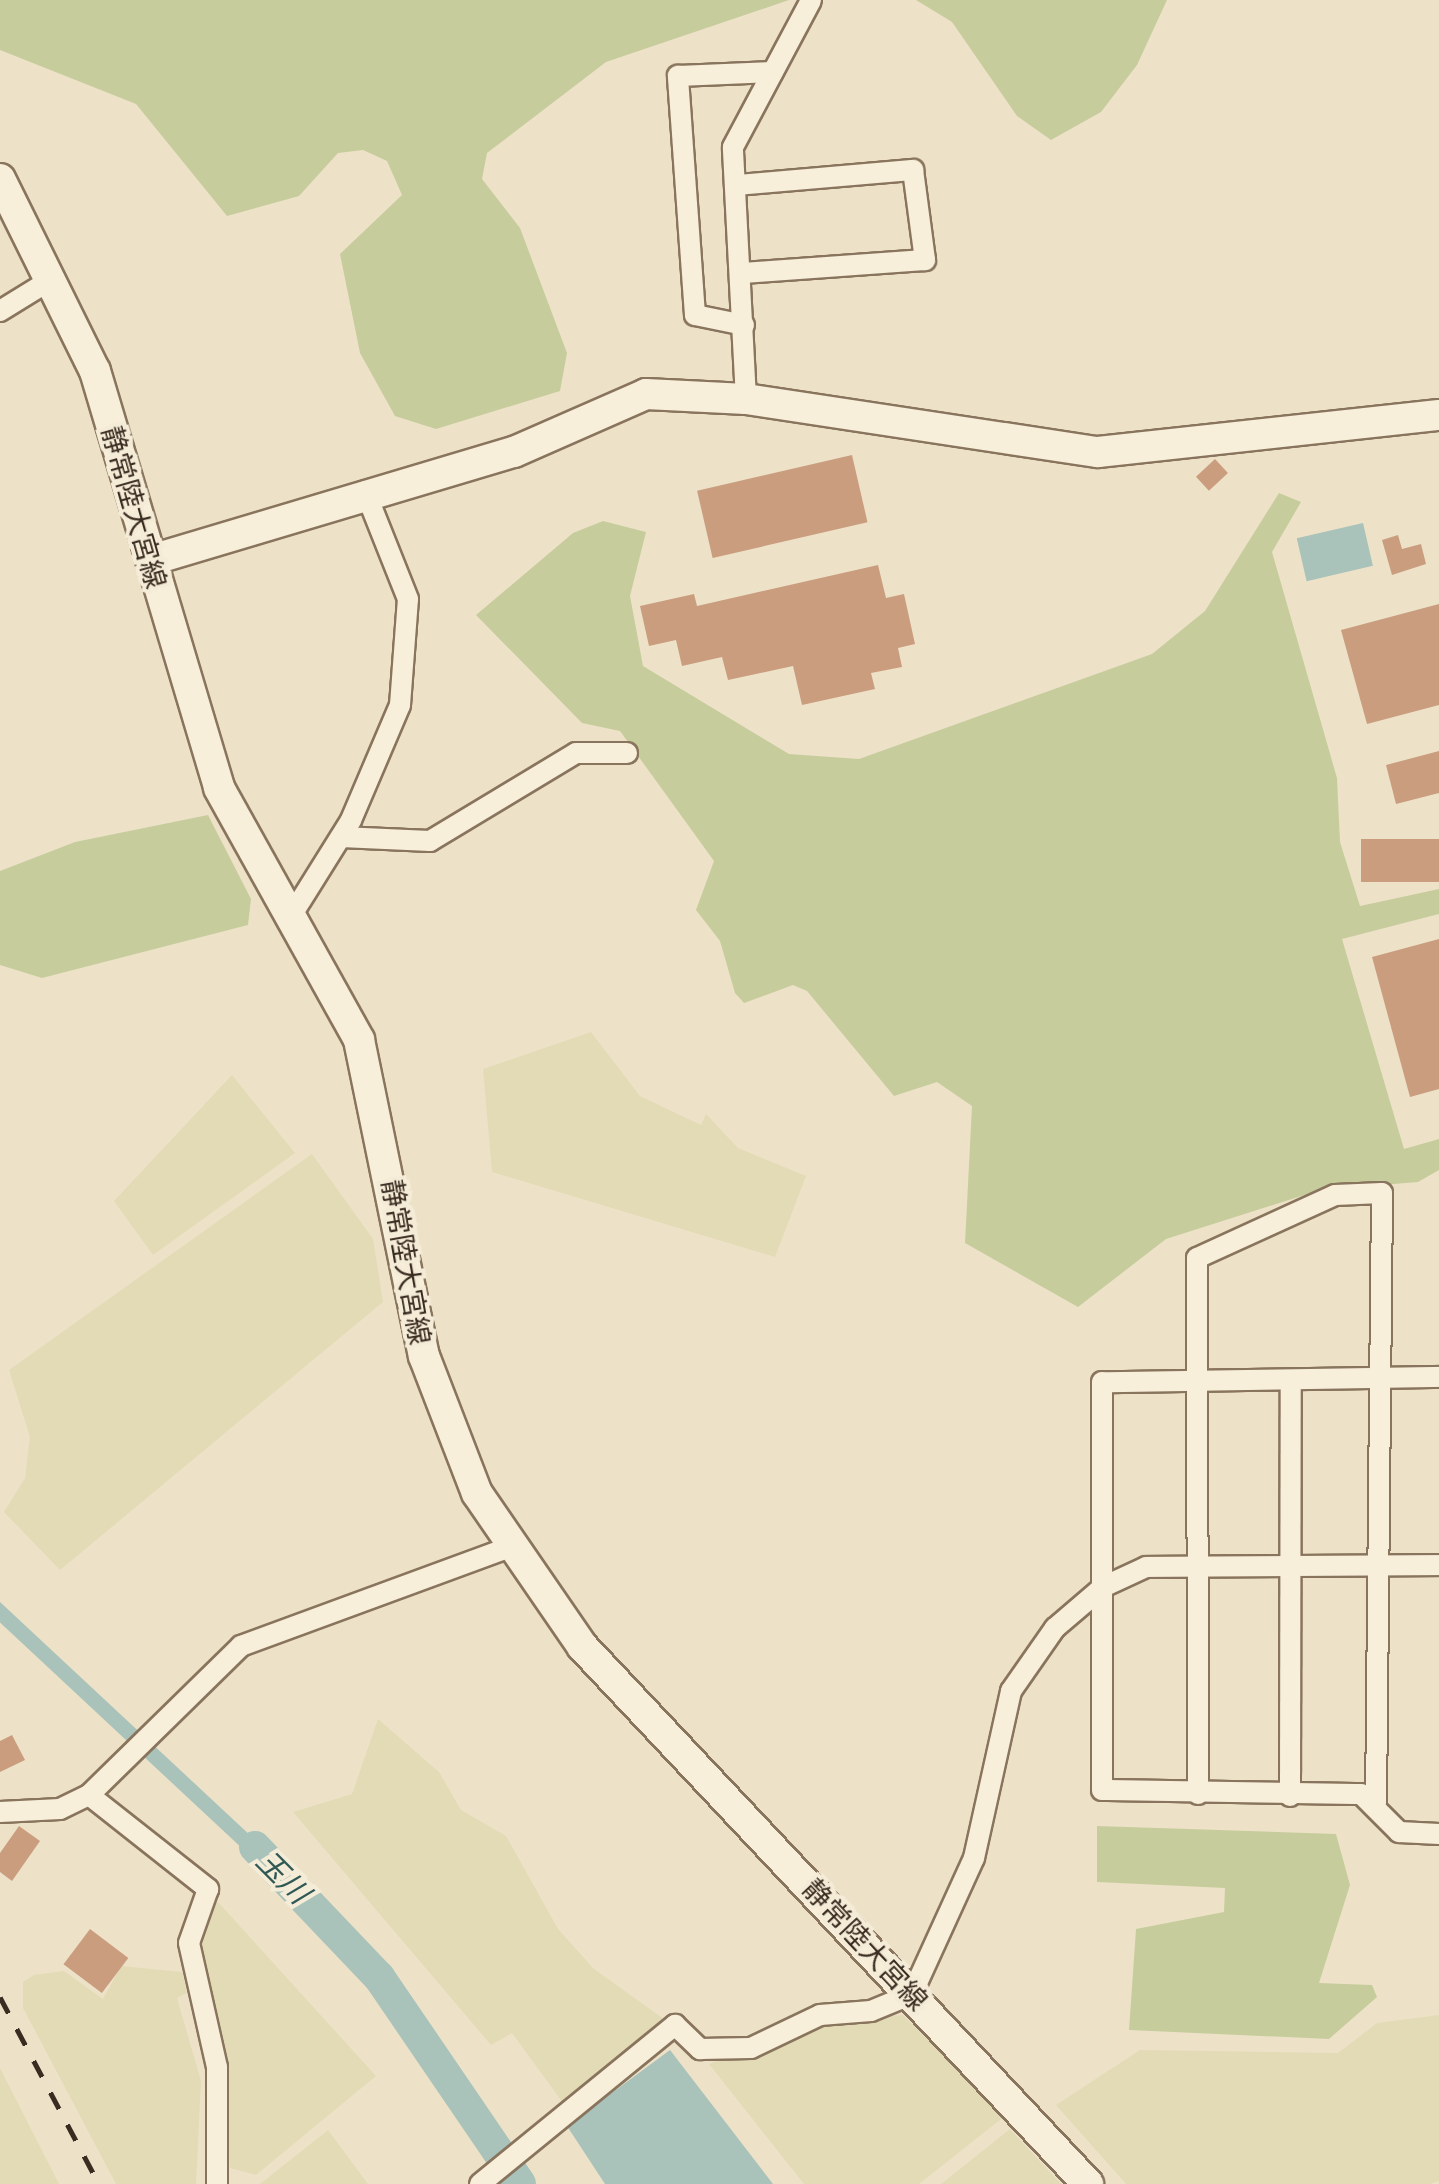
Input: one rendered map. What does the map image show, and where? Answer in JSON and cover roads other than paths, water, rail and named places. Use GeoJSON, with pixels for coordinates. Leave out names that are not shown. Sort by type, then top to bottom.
{"type":"FeatureCollection","features":[{"type":"Feature","properties":{"kind":"main road","name":"静常陸大宮線"},"geometry":{"type":"LineString","coordinates":[[0,179],[52,278],[94,371],[219,788],[288,921],[359,1040],[424,1356],[507,1548],[582,1646],[1088,2184]]}},
{"type":"Feature","properties":{"kind":"main road"},"geometry":{"type":"LineString","coordinates":[[151,560],[365,491],[514,452],[646,394],[746,399],[1098,452],[1439,415]]}},
{"type":"Feature","properties":{"kind":"street"},"geometry":{"type":"LineString","coordinates":[[746,399],[733,147],[811,0]]}},
{"type":"Feature","properties":{"kind":"street"},"geometry":{"type":"LineString","coordinates":[[744,325],[695,315],[678,76],[773,72]]}},
{"type":"Feature","properties":{"kind":"street"},"geometry":{"type":"LineString","coordinates":[[737,185],[913,170],[925,260],[742,273]]}},
{"type":"Feature","properties":{"kind":"street"},"geometry":{"type":"LineString","coordinates":[[0,311],[52,278]]}},
{"type":"Feature","properties":{"kind":"street"},"geometry":{"type":"LineString","coordinates":[[288,921],[341,837],[400,705],[407,622],[403,569],[365,491]]}},
{"type":"Feature","properties":{"kind":"street"},"geometry":{"type":"LineString","coordinates":[[341,837],[430,842],[576,753],[627,753]]}},
{"type":"Feature","properties":{"kind":"street"},"geometry":{"type":"LineString","coordinates":[[1198,1794],[1197,1258],[1336,1194],[1382,1193],[1385,1561],[1376,1803]]}},
{"type":"Feature","properties":{"kind":"street"},"geometry":{"type":"LineString","coordinates":[[1439,1376],[1102,1382],[1102,1790],[1290,1796],[1361,1794],[1376,1803],[1399,1832],[1439,1834]]}},
{"type":"Feature","properties":{"kind":"street"},"geometry":{"type":"LineString","coordinates":[[1290,1796],[1291,1381]]}},
{"type":"Feature","properties":{"kind":"street"},"geometry":{"type":"LineString","coordinates":[[0,1812],[60,1809],[97,1788],[241,1646],[507,1548]]}},
{"type":"Feature","properties":{"kind":"street"},"geometry":{"type":"LineString","coordinates":[[480,2184],[541,2130],[674,2025],[700,2049],[750,2048],[820,2015],[872,2011],[912,1994],[974,1858],[1010,1691],[1055,1628],[1103,1587],[1146,1567],[1385,1561],[1439,1565]]}},
{"type":"Feature","properties":{"kind":"street"},"geometry":{"type":"LineString","coordinates":[[97,1788],[208,1889],[189,1943],[217,2067],[217,2184]]}},
{"type":"Feature","properties":{"kind":"water"},"geometry":{"type":"Polygon","coordinates":[[[1363,523],[1373,566],[1307,581],[1297,538],[1363,523]]]}},
{"type":"Feature","properties":{"kind":"water"},"geometry":{"type":"Polygon","coordinates":[[[0,1602],[288,1871],[278,1882],[0,1623],[0,1602]]]}},
{"type":"Feature","properties":{"kind":"water"},"geometry":{"type":"Polygon","coordinates":[[[670,2050],[773,2184],[605,2184],[567,2126],[670,2050]]]}},
{"type":"Feature","properties":{"kind":"waterway","name":"玉川"},"geometry":{"type":"LineString","coordinates":[[255,1847],[379,1977],[520,2184]]}},
{"type":"Feature","properties":{"kind":"railway"},"geometry":{"type":"LineString","coordinates":[[0,1997],[99,2184]]}}]}
